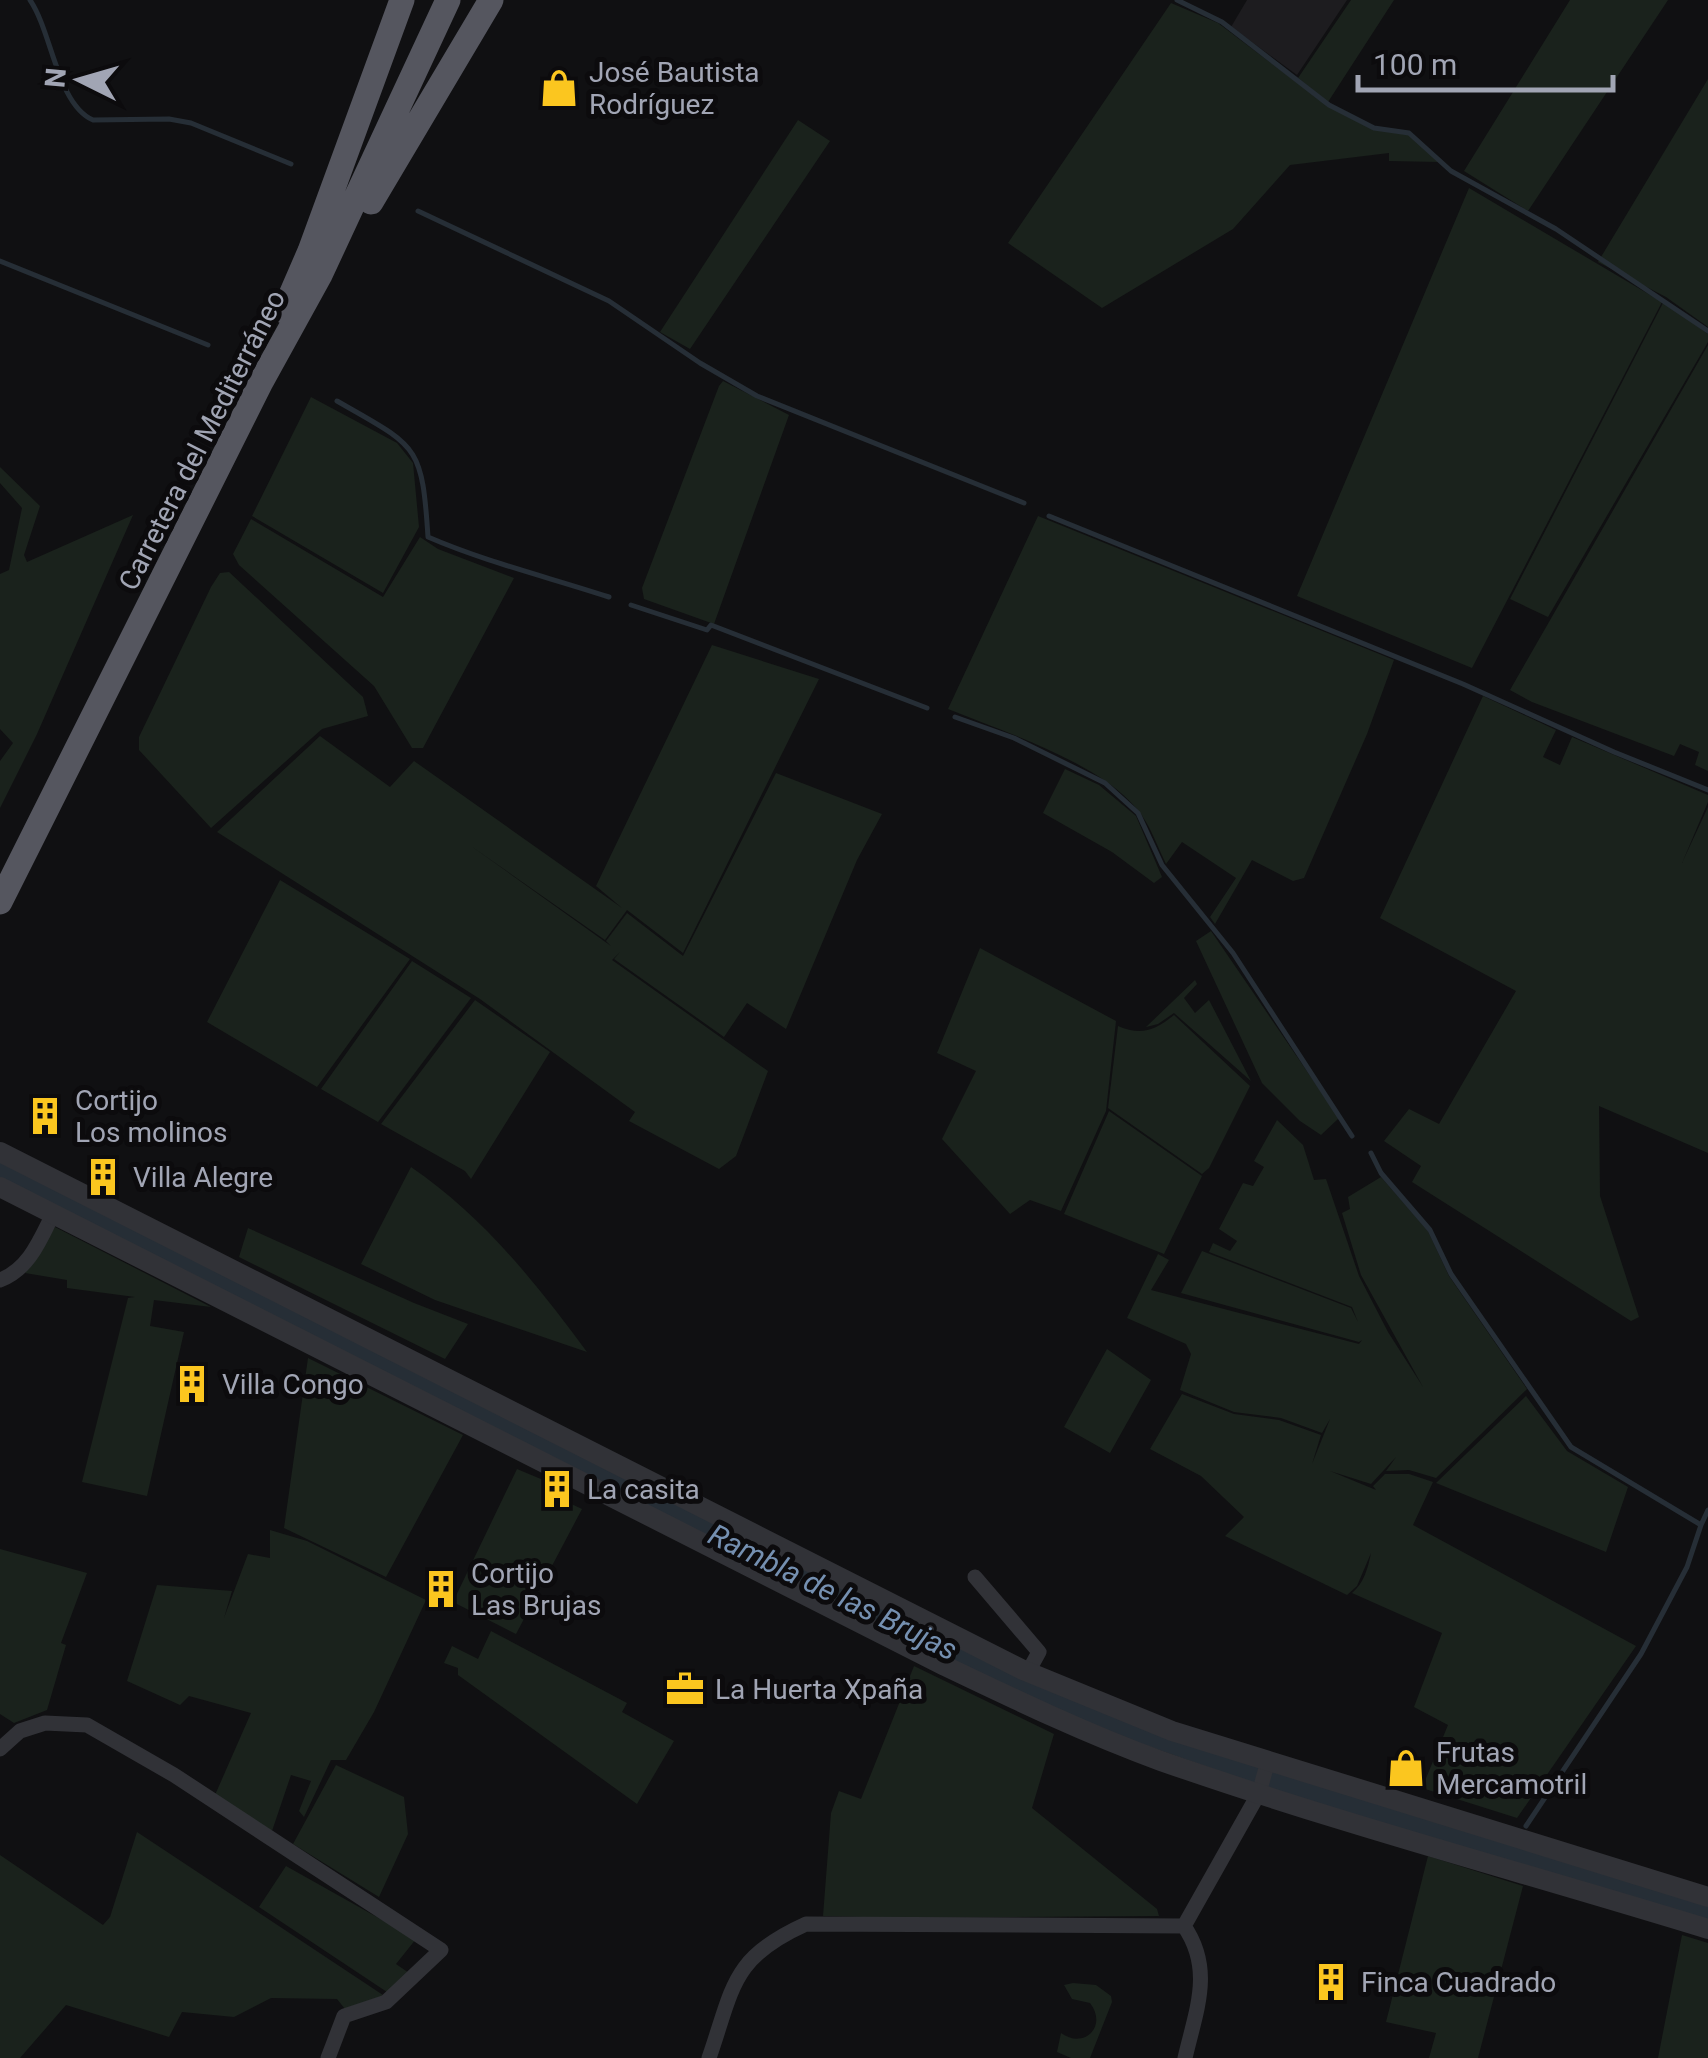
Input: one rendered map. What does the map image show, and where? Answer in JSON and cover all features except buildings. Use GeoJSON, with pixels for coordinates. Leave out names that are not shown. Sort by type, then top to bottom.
{"type":"FeatureCollection","features":[{"type":"Feature","properties":{"kind":"highway"},"geometry":{"type":"LineString","coordinates":[[261,382],[275,330],[310,251],[402,0]]}},
{"type":"Feature","properties":{"kind":"highway","name":"Carretera del Mediterráneo"},"geometry":{"type":"LineString","coordinates":[[0,902],[261,382],[320,275],[448,0]]}},
{"type":"Feature","properties":{"kind":"highway"},"geometry":{"type":"LineString","coordinates":[[320,275],[347,244],[491,0]]}},
{"type":"Feature","properties":{"kind":"street"},"geometry":{"type":"LineString","coordinates":[[0,1152],[1028,1672],[1172,1731],[1267,1764],[1708,1897]]}},
{"type":"Feature","properties":{"kind":"street"},"geometry":{"type":"LineString","coordinates":[[0,1187],[944,1666],[1054,1718],[1159,1760],[1708,1929]]}},
{"type":"Feature","properties":{"kind":"street"},"geometry":{"type":"LineString","coordinates":[[0,1280],[15,1274],[34,1252],[53,1214]]}},
{"type":"Feature","properties":{"kind":"street"},"geometry":{"type":"LineString","coordinates":[[974,1577],[1039,1652],[1028,1672]]}},
{"type":"Feature","properties":{"kind":"street"},"geometry":{"type":"LineString","coordinates":[[0,1750],[20,1731],[45,1723],[87,1724],[174,1775],[442,1950],[386,2002],[344,2016],[328,2058]]}},
{"type":"Feature","properties":{"kind":"street"},"geometry":{"type":"LineString","coordinates":[[1184,1926],[1260,1790],[1267,1764]]}},
{"type":"Feature","properties":{"kind":"street"},"geometry":{"type":"LineString","coordinates":[[708,2058],[739,1970],[771,1940],[806,1924],[1184,1926]]}},
{"type":"Feature","properties":{"kind":"street"},"geometry":{"type":"LineString","coordinates":[[1184,1926],[1197,1945],[1202,1983],[1186,2058]]}},
{"type":"Feature","properties":{"kind":"shaded area"},"geometry":{"type":"Polygon","coordinates":[[[1247,0],[1347,0],[1297,75],[1231,27],[1247,0]]]}},
{"type":"Feature","properties":{"kind":"shaded area"},"geometry":{"type":"Polygon","coordinates":[[[1351,0],[1394,0],[1328,102],[1298,78],[1351,0]]]}},
{"type":"Feature","properties":{"kind":"shaded area"},"geometry":{"type":"Polygon","coordinates":[[[1570,0],[1668,0],[1528,211],[1464,171],[1570,0]]]}},
{"type":"Feature","properties":{"kind":"shaded area"},"geometry":{"type":"Polygon","coordinates":[[[1171,3],[1218,23],[1328,106],[1375,130],[1409,135],[1440,162],[1389,161],[1389,153],[1290,165],[1233,229],[1102,308],[1008,243],[1171,3]]]}},
{"type":"Feature","properties":{"kind":"shaded area"},"geometry":{"type":"Polygon","coordinates":[[[1708,79],[1708,327],[1666,297],[1598,262],[1708,79]]]}},
{"type":"Feature","properties":{"kind":"shaded area"},"geometry":{"type":"Polygon","coordinates":[[[798,120],[830,141],[690,349],[660,332],[798,120]]]}},
{"type":"Feature","properties":{"kind":"shaded area"},"geometry":{"type":"Polygon","coordinates":[[[1469,188],[1662,302],[1472,668],[1297,596],[1469,188]]]}},
{"type":"Feature","properties":{"kind":"shaded area"},"geometry":{"type":"Polygon","coordinates":[[[1664,301],[1708,334],[1708,342],[1548,617],[1510,599],[1664,301]]]}},
{"type":"Feature","properties":{"kind":"shaded area"},"geometry":{"type":"Polygon","coordinates":[[[1708,345],[1708,771],[1695,765],[1699,752],[1680,744],[1674,756],[1510,690],[1708,345]]]}},
{"type":"Feature","properties":{"kind":"shaded area"},"geometry":{"type":"Polygon","coordinates":[[[723,381],[789,415],[714,624],[644,599],[642,588],[723,381]]]}},
{"type":"Feature","properties":{"kind":"shaded area"},"geometry":{"type":"Polygon","coordinates":[[[311,397],[397,443],[413,463],[419,527],[383,593],[252,516],[311,397]]]}},
{"type":"Feature","properties":{"kind":"shaded area"},"geometry":{"type":"Polygon","coordinates":[[[0,467],[40,506],[24,555],[27,562],[133,515],[37,734],[0,808],[0,761],[13,743],[0,729],[0,574],[9,570],[22,508],[0,483],[0,467]]]}},
{"type":"Feature","properties":{"kind":"shaded area"},"geometry":{"type":"Polygon","coordinates":[[[1038,516],[1394,660],[1367,734],[1304,878],[1293,881],[1252,860],[1215,924],[1210,917],[1236,878],[1182,842],[1166,864],[1142,815],[1099,777],[1023,738],[948,709],[1038,516]]]}},
{"type":"Feature","properties":{"kind":"shaded area"},"geometry":{"type":"Polygon","coordinates":[[[251,519],[383,597],[420,537],[438,549],[514,578],[423,748],[412,748],[374,686],[239,565],[233,554],[251,519]]]}},
{"type":"Feature","properties":{"kind":"shaded area"},"geometry":{"type":"Polygon","coordinates":[[[229,572],[363,697],[368,716],[322,729],[211,828],[139,750],[139,737],[211,587],[220,573],[229,572]]]}},
{"type":"Feature","properties":{"kind":"shaded area"},"geometry":{"type":"Polygon","coordinates":[[[712,645],[819,679],[683,953],[627,910],[605,940],[471,846],[611,946],[606,941],[627,913],[683,956],[776,773],[882,814],[857,860],[786,1029],[747,1003],[724,1037],[614,959],[620,952],[612,960],[768,1071],[736,1156],[719,1169],[629,1121],[635,1112],[480,999],[217,832],[320,736],[390,787],[414,761],[622,908],[596,886],[712,645]]]}},
{"type":"Feature","properties":{"kind":"shaded area"},"geometry":{"type":"Polygon","coordinates":[[[1483,696],[1556,730],[1543,757],[1560,765],[1572,737],[1708,795],[1682,863],[1708,807],[1708,1153],[1599,1106],[1600,1196],[1639,1317],[1631,1321],[1412,1182],[1421,1166],[1384,1141],[1409,1109],[1439,1124],[1516,991],[1380,918],[1483,696]]]}},
{"type":"Feature","properties":{"kind":"shaded area"},"geometry":{"type":"Polygon","coordinates":[[[1065,769],[1099,785],[1136,816],[1162,877],[1154,883],[1112,852],[1043,813],[1065,769]]]}},
{"type":"Feature","properties":{"kind":"shaded area"},"geometry":{"type":"Polygon","coordinates":[[[280,880],[410,959],[317,1087],[207,1022],[280,880]]]}},
{"type":"Feature","properties":{"kind":"shaded area"},"geometry":{"type":"Polygon","coordinates":[[[1211,931],[1339,1118],[1321,1135],[1300,1121],[1262,1083],[1196,941],[1211,931]]]}},
{"type":"Feature","properties":{"kind":"shaded area"},"geometry":{"type":"Polygon","coordinates":[[[980,948],[1116,1021],[1106,1111],[1061,1211],[1030,1200],[1010,1214],[942,1139],[976,1071],[937,1053],[980,948]]]}},
{"type":"Feature","properties":{"kind":"shaded area"},"geometry":{"type":"Polygon","coordinates":[[[412,961],[471,998],[378,1122],[321,1089],[412,961]]]}},
{"type":"Feature","properties":{"kind":"shaded area"},"geometry":{"type":"Polygon","coordinates":[[[1195,980],[1197,984],[1184,998],[1195,1013],[1209,1000],[1251,1081],[1174,1013],[1146,1027],[1195,980]]]}},
{"type":"Feature","properties":{"kind":"shaded area"},"geometry":{"type":"Polygon","coordinates":[[[475,1000],[550,1052],[471,1179],[465,1171],[381,1124],[475,1000]]]}},
{"type":"Feature","properties":{"kind":"shaded area"},"geometry":{"type":"Polygon","coordinates":[[[1174,1015],[1250,1086],[1209,1168],[1202,1174],[1108,1108],[1118,1026],[1148,1030],[1174,1015]]]}},
{"type":"Feature","properties":{"kind":"shaded area"},"geometry":{"type":"Polygon","coordinates":[[[1109,1111],[1202,1176],[1164,1254],[1064,1214],[1109,1111]]]}},
{"type":"Feature","properties":{"kind":"shaded area"},"geometry":{"type":"Polygon","coordinates":[[[1277,1120],[1303,1145],[1314,1180],[1326,1179],[1359,1276],[1423,1387],[1361,1275],[1342,1213],[1350,1209],[1348,1197],[1381,1177],[1428,1231],[1449,1276],[1527,1389],[1436,1478],[1409,1470],[1386,1471],[1396,1457],[1371,1484],[1330,1471],[1376,1490],[1373,1486],[1385,1474],[1409,1474],[1433,1482],[1413,1525],[1636,1646],[1517,1818],[1422,1788],[1448,1725],[1414,1707],[1442,1633],[1352,1593],[1362,1580],[1367,1570],[1371,1553],[1357,1586],[1347,1595],[1225,1536],[1244,1517],[1201,1476],[1150,1449],[1182,1394],[1234,1414],[1279,1420],[1321,1435],[1312,1464],[1330,1419],[1322,1433],[1281,1418],[1234,1412],[1180,1390],[1191,1354],[1186,1344],[1127,1318],[1158,1254],[1169,1260],[1151,1290],[1359,1344],[1362,1340],[1181,1293],[1202,1251],[1351,1308],[1358,1322],[1352,1307],[1209,1252],[1213,1243],[1230,1251],[1237,1241],[1219,1229],[1243,1183],[1253,1186],[1264,1167],[1254,1161],[1277,1120]]]}},
{"type":"Feature","properties":{"kind":"shaded area"},"geometry":{"type":"Polygon","coordinates":[[[411,1167],[485,1229],[528,1276],[587,1352],[435,1300],[361,1264],[411,1167]]]}},
{"type":"Feature","properties":{"kind":"shaded area"},"geometry":{"type":"Polygon","coordinates":[[[55,1227],[211,1307],[154,1300],[150,1326],[184,1332],[147,1496],[82,1482],[128,1298],[135,1297],[67,1288],[67,1280],[25,1273],[55,1227]]]}},
{"type":"Feature","properties":{"kind":"shaded area"},"geometry":{"type":"Polygon","coordinates":[[[248,1228],[468,1324],[445,1359],[239,1257],[248,1228]]]}},
{"type":"Feature","properties":{"kind":"shaded area"},"geometry":{"type":"Polygon","coordinates":[[[1107,1349],[1151,1380],[1110,1453],[1064,1427],[1107,1349]]]}},
{"type":"Feature","properties":{"kind":"shaded area"},"geometry":{"type":"Polygon","coordinates":[[[308,1358],[463,1435],[386,1577],[284,1528],[308,1358]]]}},
{"type":"Feature","properties":{"kind":"shaded area"},"geometry":{"type":"Polygon","coordinates":[[[1526,1396],[1567,1451],[1628,1487],[1606,1552],[1436,1483],[1526,1396]]]}},
{"type":"Feature","properties":{"kind":"shaded area"},"geometry":{"type":"Polygon","coordinates":[[[517,1469],[548,1482],[546,1492],[582,1509],[516,1634],[453,1602],[517,1469]]]}},
{"type":"Feature","properties":{"kind":"shaded area"},"geometry":{"type":"Polygon","coordinates":[[[270,1530],[307,1541],[426,1600],[374,1712],[346,1760],[331,1760],[304,1817],[299,1811],[311,1781],[291,1775],[272,1831],[215,1795],[251,1713],[189,1696],[180,1705],[127,1681],[157,1585],[232,1591],[224,1618],[248,1554],[270,1558],[270,1530]]]}},
{"type":"Feature","properties":{"kind":"shaded area"},"geometry":{"type":"Polygon","coordinates":[[[0,1549],[87,1573],[61,1643],[66,1645],[47,1710],[14,1723],[0,1714],[0,1549]]]}},
{"type":"Feature","properties":{"kind":"shaded area"},"geometry":{"type":"Polygon","coordinates":[[[491,1631],[627,1703],[622,1712],[674,1741],[637,1804],[458,1675],[458,1668],[444,1663],[452,1646],[478,1659],[491,1631]]]}},
{"type":"Feature","properties":{"kind":"shaded area"},"geometry":{"type":"Polygon","coordinates":[[[914,1666],[1054,1734],[1032,1808],[1157,1909],[1159,1916],[823,1916],[831,1813],[839,1791],[861,1799],[914,1666]]]}},
{"type":"Feature","properties":{"kind":"shaded area"},"geometry":{"type":"Polygon","coordinates":[[[336,1765],[404,1797],[408,1834],[379,1897],[293,1844],[336,1765]]]}},
{"type":"Feature","properties":{"kind":"shaded area"},"geometry":{"type":"Polygon","coordinates":[[[137,1832],[386,1997],[345,2009],[337,1999],[271,1998],[234,2017],[182,2012],[169,2037],[66,2005],[20,2058],[0,2058],[0,1855],[103,1925],[110,1917],[137,1832]]]}},
{"type":"Feature","properties":{"kind":"shaded area"},"geometry":{"type":"Polygon","coordinates":[[[1428,1856],[1523,1886],[1478,2058],[1429,2058],[1436,2033],[1386,2022],[1428,1856]]]}},
{"type":"Feature","properties":{"kind":"shaded area"},"geometry":{"type":"Polygon","coordinates":[[[286,1866],[416,1939],[396,1964],[409,1973],[390,1994],[259,1907],[286,1866]]]}},
{"type":"Feature","properties":{"kind":"shaded area"},"geometry":{"type":"Polygon","coordinates":[[[1682,1935],[1708,1943],[1708,2058],[1658,2058],[1682,1935]]]}},
{"type":"Feature","properties":{"kind":"shaded area"},"geometry":{"type":"Polygon","coordinates":[[[1064,1985],[1096,1985],[1111,1996],[1090,2058],[1071,2058],[1057,2052],[1061,2033],[1078,2039],[1095,2027],[1095,2012],[1090,2003],[1072,1999],[1064,1985]]]}},
{"type":"Feature","properties":{"kind":"water","name":"Rambla de las Brujas"},"geometry":{"type":"Polygon","coordinates":[[[0,1159],[1029,1680],[1708,1903],[1708,1924],[1273,1790],[1068,1718],[0,1182],[0,1159]]]}},
{"type":"Feature","properties":{"kind":"waterway"},"geometry":{"type":"LineString","coordinates":[[30,0],[71,99],[93,120],[169,119],[191,123],[291,164]]}},
{"type":"Feature","properties":{"kind":"waterway"},"geometry":{"type":"LineString","coordinates":[[1177,0],[1222,22],[1329,105],[1374,128],[1409,133],[1451,171],[1556,229],[1708,331]]}},
{"type":"Feature","properties":{"kind":"waterway"},"geometry":{"type":"LineString","coordinates":[[418,211],[609,301],[700,363],[757,396],[1024,503]]}},
{"type":"Feature","properties":{"kind":"waterway"},"geometry":{"type":"LineString","coordinates":[[0,261],[208,345]]}},
{"type":"Feature","properties":{"kind":"waterway"},"geometry":{"type":"LineString","coordinates":[[337,401],[384,428],[410,451],[422,483],[428,537],[609,597]]}},
{"type":"Feature","properties":{"kind":"waterway"},"geometry":{"type":"LineString","coordinates":[[1049,516],[1463,684],[1708,790]]}},
{"type":"Feature","properties":{"kind":"waterway"},"geometry":{"type":"LineString","coordinates":[[631,605],[707,630],[711,625],[927,708]]}},
{"type":"Feature","properties":{"kind":"waterway"},"geometry":{"type":"LineString","coordinates":[[955,717],[1014,738],[1105,783],[1138,813],[1162,865],[1233,953],[1352,1136]]}},
{"type":"Feature","properties":{"kind":"waterway"},"geometry":{"type":"LineString","coordinates":[[1371,1153],[1381,1173],[1430,1230],[1451,1274],[1571,1447],[1701,1525],[1687,1567],[1641,1654],[1526,1826]]}},
{"type":"Feature","properties":{"kind":"waterway"},"geometry":{"type":"LineString","coordinates":[[1701,1525],[1708,1510]]}},
{"type":"Feature","properties":{"kind":"place","name":"José Bautista Rodríguez"},"geometry":{"type":"Point","coordinates":[559,88]}},
{"type":"Feature","properties":{"kind":"place","name":"Cortijo Los molinos"},"geometry":{"type":"Point","coordinates":[45,1116]}},
{"type":"Feature","properties":{"kind":"place","name":"Villa Alegre"},"geometry":{"type":"Point","coordinates":[103,1177]}},
{"type":"Feature","properties":{"kind":"place","name":"Villa Congo"},"geometry":{"type":"Point","coordinates":[192,1384]}},
{"type":"Feature","properties":{"kind":"place","name":"La casita"},"geometry":{"type":"Point","coordinates":[557,1489]}},
{"type":"Feature","properties":{"kind":"place","name":"Cortijo Las Brujas"},"geometry":{"type":"Point","coordinates":[441,1589]}},
{"type":"Feature","properties":{"kind":"place","name":"La Huerta Xpaña"},"geometry":{"type":"Point","coordinates":[685,1689]}},
{"type":"Feature","properties":{"kind":"place","name":"Frutas Mercamotril"},"geometry":{"type":"Point","coordinates":[1406,1768]}},
{"type":"Feature","properties":{"kind":"place","name":"Finca Cuadrado"},"geometry":{"type":"Point","coordinates":[1331,1982]}}]}
